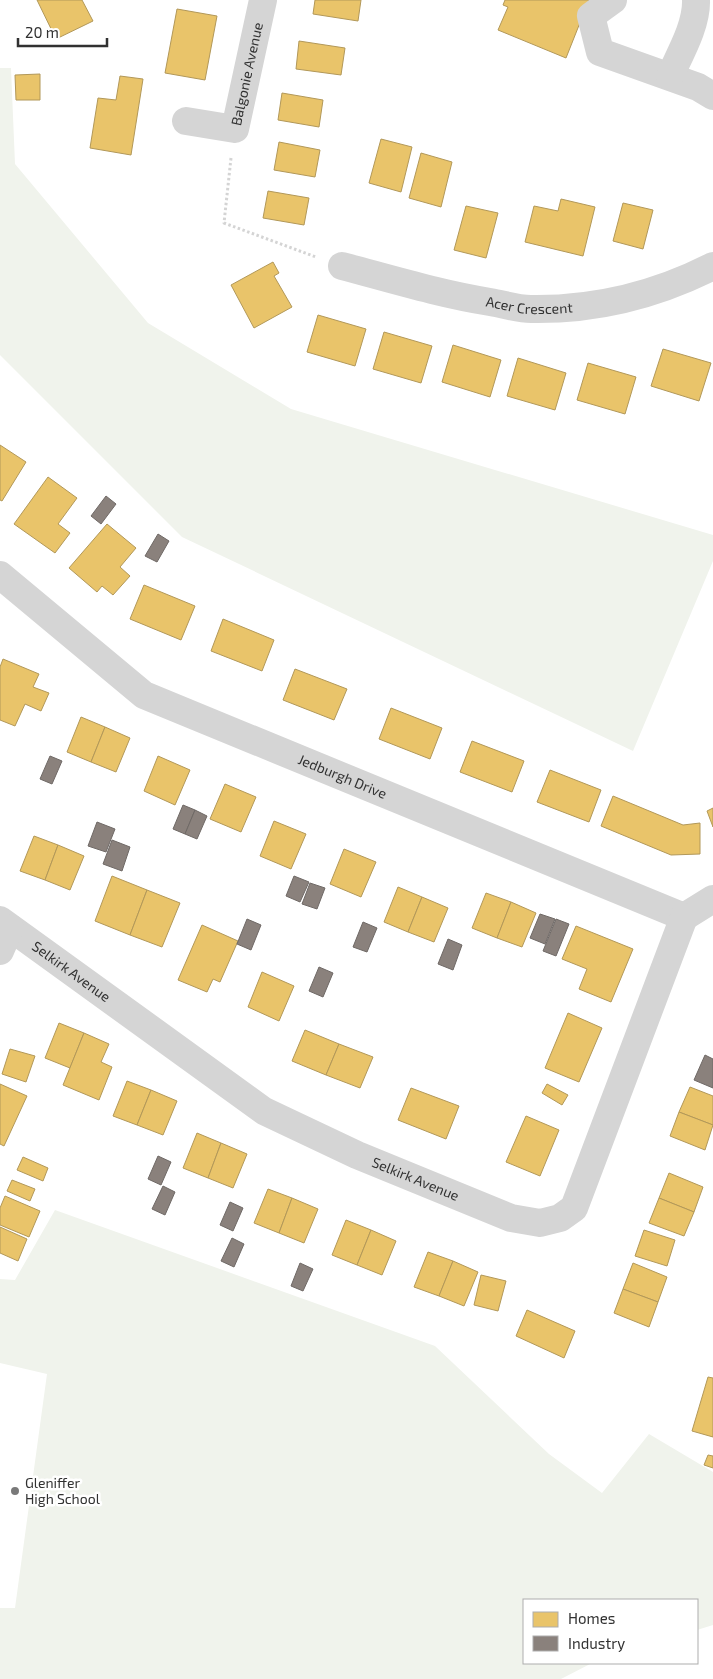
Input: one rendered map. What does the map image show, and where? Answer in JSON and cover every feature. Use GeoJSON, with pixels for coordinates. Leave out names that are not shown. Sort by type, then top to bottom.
{"type":"FeatureCollection","features":[{"type":"Feature","properties":{"kind":"street","name":"Balgonie Avenue"},"geometry":{"type":"LineString","coordinates":[[186,121],[235,129],[263,0]]}},
{"type":"Feature","properties":{"kind":"street"},"geometry":{"type":"LineString","coordinates":[[614,0],[591,16],[600,52],[670,76],[698,87],[713,96]]}},
{"type":"Feature","properties":{"kind":"street"},"geometry":{"type":"LineString","coordinates":[[670,76],[684,46],[696,8],[696,0]]}},
{"type":"Feature","properties":{"kind":"street","name":"Acer Crescent"},"geometry":{"type":"LineString","coordinates":[[342,266],[464,298],[529,309],[583,307],[629,300],[682,282],[713,266]]}},
{"type":"Feature","properties":{"kind":"street","name":"Jedburgh Drive"},"geometry":{"type":"LineString","coordinates":[[0,575],[144,695],[684,917]]}},
{"type":"Feature","properties":{"kind":"street"},"geometry":{"type":"LineString","coordinates":[[684,917],[713,899]]}},
{"type":"Feature","properties":{"kind":"street","name":"Selkirk Avenue"},"geometry":{"type":"LineString","coordinates":[[3,933],[264,1111],[357,1154],[511,1218],[540,1222],[560,1218],[574,1208],[684,917]]}},
{"type":"Feature","properties":{"kind":"path"},"geometry":{"type":"LineString","coordinates":[[235,129],[224,223],[342,266]]}},
{"type":"Feature","properties":{"kind":"shaded area"},"geometry":{"type":"Polygon","coordinates":[[[0,68],[11,68],[15,164],[148,323],[291,409],[713,535],[713,561],[633,751],[182,537],[0,355],[0,68]]]}},
{"type":"Feature","properties":{"kind":"shaded area"},"geometry":{"type":"Polygon","coordinates":[[[55,1210],[435,1346],[549,1454],[602,1493],[649,1434],[713,1472],[713,1625],[698,1630],[698,1599],[523,1599],[523,1664],[590,1664],[561,1679],[0,1679],[0,1608],[15,1608],[47,1374],[0,1363],[0,1279],[15,1280],[55,1210]]]}},
{"type":"Feature","properties":{"kind":"building: Homes"},"geometry":{"type":"Polygon","coordinates":[[[37,0],[82,0],[93,21],[56,39],[37,0]]]}},
{"type":"Feature","properties":{"kind":"building: Homes"},"geometry":{"type":"Polygon","coordinates":[[[315,0],[361,0],[358,21],[313,14],[315,0]]]}},
{"type":"Feature","properties":{"kind":"building: Homes"},"geometry":{"type":"Polygon","coordinates":[[[505,0],[589,0],[566,58],[498,30],[508,7],[503,5],[505,0]]]}},
{"type":"Feature","properties":{"kind":"building: Homes"},"geometry":{"type":"Polygon","coordinates":[[[177,9],[217,16],[205,80],[165,73],[177,9]]]}},
{"type":"Feature","properties":{"kind":"building: Homes"},"geometry":{"type":"Polygon","coordinates":[[[299,41],[345,48],[341,75],[296,69],[299,41]]]}},
{"type":"Feature","properties":{"kind":"building: Homes"},"geometry":{"type":"Polygon","coordinates":[[[40,74],[40,100],[16,100],[15,75],[40,74]]]}},
{"type":"Feature","properties":{"kind":"building: Homes"},"geometry":{"type":"Polygon","coordinates":[[[120,76],[143,79],[131,155],[90,148],[98,98],[116,100],[120,76]]]}},
{"type":"Feature","properties":{"kind":"building: Homes"},"geometry":{"type":"Polygon","coordinates":[[[282,93],[323,100],[319,127],[278,120],[282,93]]]}},
{"type":"Feature","properties":{"kind":"building: Homes"},"geometry":{"type":"Polygon","coordinates":[[[381,139],[412,147],[401,192],[369,183],[381,139]]]}},
{"type":"Feature","properties":{"kind":"building: Homes"},"geometry":{"type":"Polygon","coordinates":[[[279,142],[320,150],[315,177],[274,170],[279,142]]]}},
{"type":"Feature","properties":{"kind":"building: Homes"},"geometry":{"type":"Polygon","coordinates":[[[421,153],[452,162],[441,207],[409,198],[421,153]]]}},
{"type":"Feature","properties":{"kind":"building: Homes"},"geometry":{"type":"Polygon","coordinates":[[[268,191],[309,198],[304,225],[263,218],[268,191]]]}},
{"type":"Feature","properties":{"kind":"building: Homes"},"geometry":{"type":"Polygon","coordinates":[[[561,199],[595,207],[583,256],[525,242],[534,206],[558,211],[561,199]]]}},
{"type":"Feature","properties":{"kind":"building: Homes"},"geometry":{"type":"Polygon","coordinates":[[[623,203],[653,210],[643,249],[613,241],[623,203]]]}},
{"type":"Feature","properties":{"kind":"building: Homes"},"geometry":{"type":"Polygon","coordinates":[[[466,206],[498,213],[486,258],[454,250],[466,206]]]}},
{"type":"Feature","properties":{"kind":"building: Homes"},"geometry":{"type":"Polygon","coordinates":[[[273,262],[279,273],[274,276],[292,307],[254,328],[231,285],[273,262]]]}},
{"type":"Feature","properties":{"kind":"building: Homes"},"geometry":{"type":"Polygon","coordinates":[[[318,315],[366,329],[355,366],[307,352],[318,315]]]}},
{"type":"Feature","properties":{"kind":"building: Homes"},"geometry":{"type":"Polygon","coordinates":[[[384,332],[432,346],[421,383],[373,369],[384,332]]]}},
{"type":"Feature","properties":{"kind":"building: Homes"},"geometry":{"type":"Polygon","coordinates":[[[453,345],[501,360],[490,397],[442,382],[453,345]]]}},
{"type":"Feature","properties":{"kind":"building: Homes"},"geometry":{"type":"Polygon","coordinates":[[[663,349],[711,363],[699,401],[651,386],[663,349]]]}},
{"type":"Feature","properties":{"kind":"building: Homes"},"geometry":{"type":"Polygon","coordinates":[[[518,358],[566,373],[555,410],[507,396],[518,358]]]}},
{"type":"Feature","properties":{"kind":"building: Homes"},"geometry":{"type":"Polygon","coordinates":[[[588,363],[636,377],[625,414],[577,400],[588,363]]]}},
{"type":"Feature","properties":{"kind":"building: Homes"},"geometry":{"type":"Polygon","coordinates":[[[0,445],[26,462],[2,501],[0,500],[0,445]]]}},
{"type":"Feature","properties":{"kind":"building: Homes"},"geometry":{"type":"Polygon","coordinates":[[[48,477],[77,498],[58,524],[70,533],[55,553],[14,524],[48,477]]]}},
{"type":"Feature","properties":{"kind":"building: Homes"},"geometry":{"type":"Polygon","coordinates":[[[107,524],[136,548],[120,567],[130,576],[113,595],[102,586],[97,592],[69,568],[107,524]]]}},
{"type":"Feature","properties":{"kind":"building: Homes"},"geometry":{"type":"Polygon","coordinates":[[[144,585],[195,606],[181,640],[130,619],[144,585]]]}},
{"type":"Feature","properties":{"kind":"building: Homes"},"geometry":{"type":"Polygon","coordinates":[[[223,619],[274,640],[262,671],[211,651],[223,619]]]}},
{"type":"Feature","properties":{"kind":"building: Homes"},"geometry":{"type":"Polygon","coordinates":[[[3,659],[39,674],[33,687],[49,693],[41,711],[25,704],[15,726],[0,720],[0,667],[3,659]]]}},
{"type":"Feature","properties":{"kind":"building: Homes"},"geometry":{"type":"Polygon","coordinates":[[[295,669],[347,689],[334,720],[283,700],[295,669]]]}},
{"type":"Feature","properties":{"kind":"building: Homes"},"geometry":{"type":"Polygon","coordinates":[[[391,708],[442,728],[430,759],[379,739],[391,708]]]}},
{"type":"Feature","properties":{"kind":"building: Homes"},"geometry":{"type":"Polygon","coordinates":[[[81,717],[105,727],[91,762],[67,752],[81,717]]]}},
{"type":"Feature","properties":{"kind":"building: Homes"},"geometry":{"type":"Polygon","coordinates":[[[105,727],[130,738],[116,772],[91,762],[105,727]]]}},
{"type":"Feature","properties":{"kind":"building: Homes"},"geometry":{"type":"Polygon","coordinates":[[[472,741],[524,761],[512,792],[460,772],[472,741]]]}},
{"type":"Feature","properties":{"kind":"building: Homes"},"geometry":{"type":"Polygon","coordinates":[[[158,756],[190,770],[175,805],[144,791],[158,756]]]}},
{"type":"Feature","properties":{"kind":"building: Homes"},"geometry":{"type":"Polygon","coordinates":[[[550,770],[601,790],[589,822],[537,802],[550,770]]]}},
{"type":"Feature","properties":{"kind":"building: Homes"},"geometry":{"type":"Polygon","coordinates":[[[225,784],[256,797],[241,832],[210,819],[225,784]]]}},
{"type":"Feature","properties":{"kind":"building: Homes"},"geometry":{"type":"Polygon","coordinates":[[[613,796],[683,825],[700,823],[700,854],[671,855],[601,826],[613,796]]]}},
{"type":"Feature","properties":{"kind":"building: Homes"},"geometry":{"type":"Polygon","coordinates":[[[713,808],[713,827],[707,811],[713,808]]]}},
{"type":"Feature","properties":{"kind":"building: Homes"},"geometry":{"type":"Polygon","coordinates":[[[274,821],[306,834],[291,869],[260,856],[274,821]]]}},
{"type":"Feature","properties":{"kind":"building: Homes"},"geometry":{"type":"Polygon","coordinates":[[[34,836],[58,845],[45,880],[20,871],[34,836]]]}},
{"type":"Feature","properties":{"kind":"building: Homes"},"geometry":{"type":"Polygon","coordinates":[[[58,845],[84,856],[70,890],[45,880],[58,845]]]}},
{"type":"Feature","properties":{"kind":"building: Homes"},"geometry":{"type":"Polygon","coordinates":[[[344,849],[376,862],[361,897],[330,884],[344,849]]]}},
{"type":"Feature","properties":{"kind":"building: Homes"},"geometry":{"type":"Polygon","coordinates":[[[112,876],[147,890],[130,935],[95,921],[112,876]]]}},
{"type":"Feature","properties":{"kind":"building: Homes"},"geometry":{"type":"Polygon","coordinates":[[[398,887],[422,897],[408,932],[384,922],[398,887]]]}},
{"type":"Feature","properties":{"kind":"building: Homes"},"geometry":{"type":"Polygon","coordinates":[[[147,890],[180,903],[162,947],[130,935],[147,890]]]}},
{"type":"Feature","properties":{"kind":"building: Homes"},"geometry":{"type":"Polygon","coordinates":[[[486,893],[511,902],[497,938],[472,928],[486,893]]]}},
{"type":"Feature","properties":{"kind":"building: Homes"},"geometry":{"type":"Polygon","coordinates":[[[422,897],[448,908],[434,942],[408,932],[422,897]]]}},
{"type":"Feature","properties":{"kind":"building: Homes"},"geometry":{"type":"Polygon","coordinates":[[[511,902],[536,913],[522,947],[497,938],[511,902]]]}},
{"type":"Feature","properties":{"kind":"building: Homes"},"geometry":{"type":"Polygon","coordinates":[[[202,925],[238,941],[220,982],[213,979],[207,992],[178,980],[202,925]]]}},
{"type":"Feature","properties":{"kind":"building: Homes"},"geometry":{"type":"Polygon","coordinates":[[[576,926],[633,949],[611,1002],[579,989],[587,969],[562,959],[576,926]]]}},
{"type":"Feature","properties":{"kind":"building: Homes"},"geometry":{"type":"Polygon","coordinates":[[[262,972],[294,986],[279,1021],[248,1007],[262,972]]]}},
{"type":"Feature","properties":{"kind":"building: Homes"},"geometry":{"type":"Polygon","coordinates":[[[568,1013],[602,1028],[579,1082],[545,1068],[568,1013]]]}},
{"type":"Feature","properties":{"kind":"building: Homes"},"geometry":{"type":"Polygon","coordinates":[[[59,1023],[84,1033],[70,1068],[45,1058],[59,1023]]]}},
{"type":"Feature","properties":{"kind":"building: Homes"},"geometry":{"type":"Polygon","coordinates":[[[305,1030],[339,1044],[326,1075],[292,1061],[305,1030]]]}},
{"type":"Feature","properties":{"kind":"building: Homes"},"geometry":{"type":"Polygon","coordinates":[[[84,1033],[109,1044],[101,1062],[112,1067],[99,1100],[63,1085],[84,1033]]]}},
{"type":"Feature","properties":{"kind":"building: Homes"},"geometry":{"type":"Polygon","coordinates":[[[339,1044],[373,1057],[360,1088],[326,1075],[339,1044]]]}},
{"type":"Feature","properties":{"kind":"building: Homes"},"geometry":{"type":"Polygon","coordinates":[[[10,1049],[35,1056],[26,1082],[2,1074],[10,1049]]]}},
{"type":"Feature","properties":{"kind":"building: Homes"},"geometry":{"type":"Polygon","coordinates":[[[127,1081],[151,1090],[137,1125],[113,1116],[127,1081]]]}},
{"type":"Feature","properties":{"kind":"building: Homes"},"geometry":{"type":"Polygon","coordinates":[[[0,1084],[27,1096],[4,1146],[0,1144],[0,1084]]]}},
{"type":"Feature","properties":{"kind":"building: Homes"},"geometry":{"type":"Polygon","coordinates":[[[547,1084],[568,1095],[562,1105],[542,1093],[547,1084]]]}},
{"type":"Feature","properties":{"kind":"building: Homes"},"geometry":{"type":"Polygon","coordinates":[[[690,1087],[713,1096],[713,1125],[679,1112],[690,1087]]]}},
{"type":"Feature","properties":{"kind":"building: Homes"},"geometry":{"type":"Polygon","coordinates":[[[411,1088],[459,1106],[446,1139],[398,1120],[411,1088]]]}},
{"type":"Feature","properties":{"kind":"building: Homes"},"geometry":{"type":"Polygon","coordinates":[[[151,1090],[177,1101],[163,1135],[137,1125],[151,1090]]]}},
{"type":"Feature","properties":{"kind":"building: Homes"},"geometry":{"type":"Polygon","coordinates":[[[679,1112],[713,1125],[705,1150],[670,1136],[679,1112]]]}},
{"type":"Feature","properties":{"kind":"building: Homes"},"geometry":{"type":"Polygon","coordinates":[[[526,1116],[559,1130],[540,1176],[506,1162],[526,1116]]]}},
{"type":"Feature","properties":{"kind":"building: Homes"},"geometry":{"type":"Polygon","coordinates":[[[197,1133],[221,1143],[208,1178],[183,1168],[197,1133]]]}},
{"type":"Feature","properties":{"kind":"building: Homes"},"geometry":{"type":"Polygon","coordinates":[[[221,1143],[247,1154],[233,1188],[208,1178],[221,1143]]]}},
{"type":"Feature","properties":{"kind":"building: Homes"},"geometry":{"type":"Polygon","coordinates":[[[23,1157],[48,1168],[43,1181],[17,1170],[23,1157]]]}},
{"type":"Feature","properties":{"kind":"building: Homes"},"geometry":{"type":"Polygon","coordinates":[[[669,1173],[703,1187],[694,1212],[659,1198],[669,1173]]]}},
{"type":"Feature","properties":{"kind":"building: Homes"},"geometry":{"type":"Polygon","coordinates":[[[12,1180],[35,1189],[30,1201],[7,1191],[12,1180]]]}},
{"type":"Feature","properties":{"kind":"building: Homes"},"geometry":{"type":"Polygon","coordinates":[[[268,1189],[292,1198],[279,1233],[254,1223],[268,1189]]]}},
{"type":"Feature","properties":{"kind":"building: Homes"},"geometry":{"type":"Polygon","coordinates":[[[5,1196],[40,1211],[29,1237],[0,1225],[0,1208],[5,1196]]]}},
{"type":"Feature","properties":{"kind":"building: Homes"},"geometry":{"type":"Polygon","coordinates":[[[292,1198],[318,1209],[304,1243],[279,1233],[292,1198]]]}},
{"type":"Feature","properties":{"kind":"building: Homes"},"geometry":{"type":"Polygon","coordinates":[[[659,1198],[694,1212],[684,1236],[649,1223],[659,1198]]]}},
{"type":"Feature","properties":{"kind":"building: Homes"},"geometry":{"type":"Polygon","coordinates":[[[346,1220],[371,1230],[357,1265],[332,1255],[346,1220]]]}},
{"type":"Feature","properties":{"kind":"building: Homes"},"geometry":{"type":"Polygon","coordinates":[[[0,1227],[27,1239],[18,1261],[0,1253],[0,1227]]]}},
{"type":"Feature","properties":{"kind":"building: Homes"},"geometry":{"type":"Polygon","coordinates":[[[371,1230],[396,1241],[382,1275],[357,1265],[371,1230]]]}},
{"type":"Feature","properties":{"kind":"building: Homes"},"geometry":{"type":"Polygon","coordinates":[[[644,1230],[675,1240],[667,1266],[635,1256],[644,1230]]]}},
{"type":"Feature","properties":{"kind":"building: Homes"},"geometry":{"type":"Polygon","coordinates":[[[428,1252],[453,1261],[439,1296],[414,1287],[428,1252]]]}},
{"type":"Feature","properties":{"kind":"building: Homes"},"geometry":{"type":"Polygon","coordinates":[[[453,1261],[478,1272],[464,1306],[439,1296],[453,1261]]]}},
{"type":"Feature","properties":{"kind":"building: Homes"},"geometry":{"type":"Polygon","coordinates":[[[633,1263],[667,1277],[658,1302],[623,1289],[633,1263]]]}},
{"type":"Feature","properties":{"kind":"building: Homes"},"geometry":{"type":"Polygon","coordinates":[[[481,1275],[506,1281],[498,1311],[474,1305],[481,1275]]]}},
{"type":"Feature","properties":{"kind":"building: Homes"},"geometry":{"type":"Polygon","coordinates":[[[623,1289],[658,1302],[649,1327],[614,1313],[623,1289]]]}},
{"type":"Feature","properties":{"kind":"building: Homes"},"geometry":{"type":"Polygon","coordinates":[[[527,1310],[575,1331],[564,1358],[516,1336],[527,1310]]]}},
{"type":"Feature","properties":{"kind":"building: Homes"},"geometry":{"type":"Polygon","coordinates":[[[708,1377],[713,1378],[713,1437],[692,1431],[708,1377]]]}},
{"type":"Feature","properties":{"kind":"building: Homes"},"geometry":{"type":"Polygon","coordinates":[[[708,1455],[713,1456],[713,1468],[704,1465],[708,1455]]]}},
{"type":"Feature","properties":{"kind":"building: Industry"},"geometry":{"type":"Polygon","coordinates":[[[106,496],[116,504],[101,524],[91,516],[106,496]]]}},
{"type":"Feature","properties":{"kind":"building: Industry"},"geometry":{"type":"Polygon","coordinates":[[[158,534],[169,541],[157,562],[145,556],[158,534]]]}},
{"type":"Feature","properties":{"kind":"building: Industry"},"geometry":{"type":"Polygon","coordinates":[[[50,756],[62,761],[52,784],[40,779],[50,756]]]}},
{"type":"Feature","properties":{"kind":"building: Industry"},"geometry":{"type":"Polygon","coordinates":[[[183,805],[195,810],[185,834],[173,829],[183,805]]]}},
{"type":"Feature","properties":{"kind":"building: Industry"},"geometry":{"type":"Polygon","coordinates":[[[195,810],[207,816],[197,839],[185,834],[195,810]]]}},
{"type":"Feature","properties":{"kind":"building: Industry"},"geometry":{"type":"Polygon","coordinates":[[[97,822],[115,829],[106,852],[88,846],[97,822]]]}},
{"type":"Feature","properties":{"kind":"building: Industry"},"geometry":{"type":"Polygon","coordinates":[[[112,840],[130,847],[122,871],[103,864],[112,840]]]}},
{"type":"Feature","properties":{"kind":"building: Industry"},"geometry":{"type":"Polygon","coordinates":[[[294,876],[309,882],[300,902],[286,896],[294,876]]]}},
{"type":"Feature","properties":{"kind":"building: Industry"},"geometry":{"type":"Polygon","coordinates":[[[310,883],[325,888],[317,909],[302,904],[310,883]]]}},
{"type":"Feature","properties":{"kind":"building: Industry"},"geometry":{"type":"Polygon","coordinates":[[[540,914],[555,919],[545,944],[530,938],[540,914]]]}},
{"type":"Feature","properties":{"kind":"building: Industry"},"geometry":{"type":"Polygon","coordinates":[[[247,919],[261,925],[251,950],[237,944],[247,919]]]}},
{"type":"Feature","properties":{"kind":"building: Industry"},"geometry":{"type":"Polygon","coordinates":[[[556,919],[569,924],[556,956],[543,951],[556,919]]]}},
{"type":"Feature","properties":{"kind":"building: Industry"},"geometry":{"type":"Polygon","coordinates":[[[363,922],[377,928],[367,952],[353,947],[363,922]]]}},
{"type":"Feature","properties":{"kind":"building: Industry"},"geometry":{"type":"Polygon","coordinates":[[[448,939],[462,945],[453,970],[438,964],[448,939]]]}},
{"type":"Feature","properties":{"kind":"building: Industry"},"geometry":{"type":"Polygon","coordinates":[[[319,967],[333,973],[323,997],[309,991],[319,967]]]}},
{"type":"Feature","properties":{"kind":"building: Industry"},"geometry":{"type":"Polygon","coordinates":[[[705,1055],[713,1059],[713,1088],[694,1080],[705,1055]]]}},
{"type":"Feature","properties":{"kind":"building: Industry"},"geometry":{"type":"Polygon","coordinates":[[[158,1156],[171,1162],[161,1185],[148,1179],[158,1156]]]}},
{"type":"Feature","properties":{"kind":"building: Industry"},"geometry":{"type":"Polygon","coordinates":[[[163,1186],[175,1192],[165,1215],[152,1209],[163,1186]]]}},
{"type":"Feature","properties":{"kind":"building: Industry"},"geometry":{"type":"Polygon","coordinates":[[[230,1202],[243,1208],[233,1231],[220,1225],[230,1202]]]}},
{"type":"Feature","properties":{"kind":"building: Industry"},"geometry":{"type":"Polygon","coordinates":[[[232,1238],[244,1244],[234,1267],[221,1261],[232,1238]]]}},
{"type":"Feature","properties":{"kind":"building: Industry"},"geometry":{"type":"Polygon","coordinates":[[[300,1263],[313,1269],[303,1291],[291,1286],[300,1263]]]}},
{"type":"Feature","properties":{"kind":"place","name":"Gleniffer High School"},"geometry":{"type":"Point","coordinates":[15,1491]}}]}
